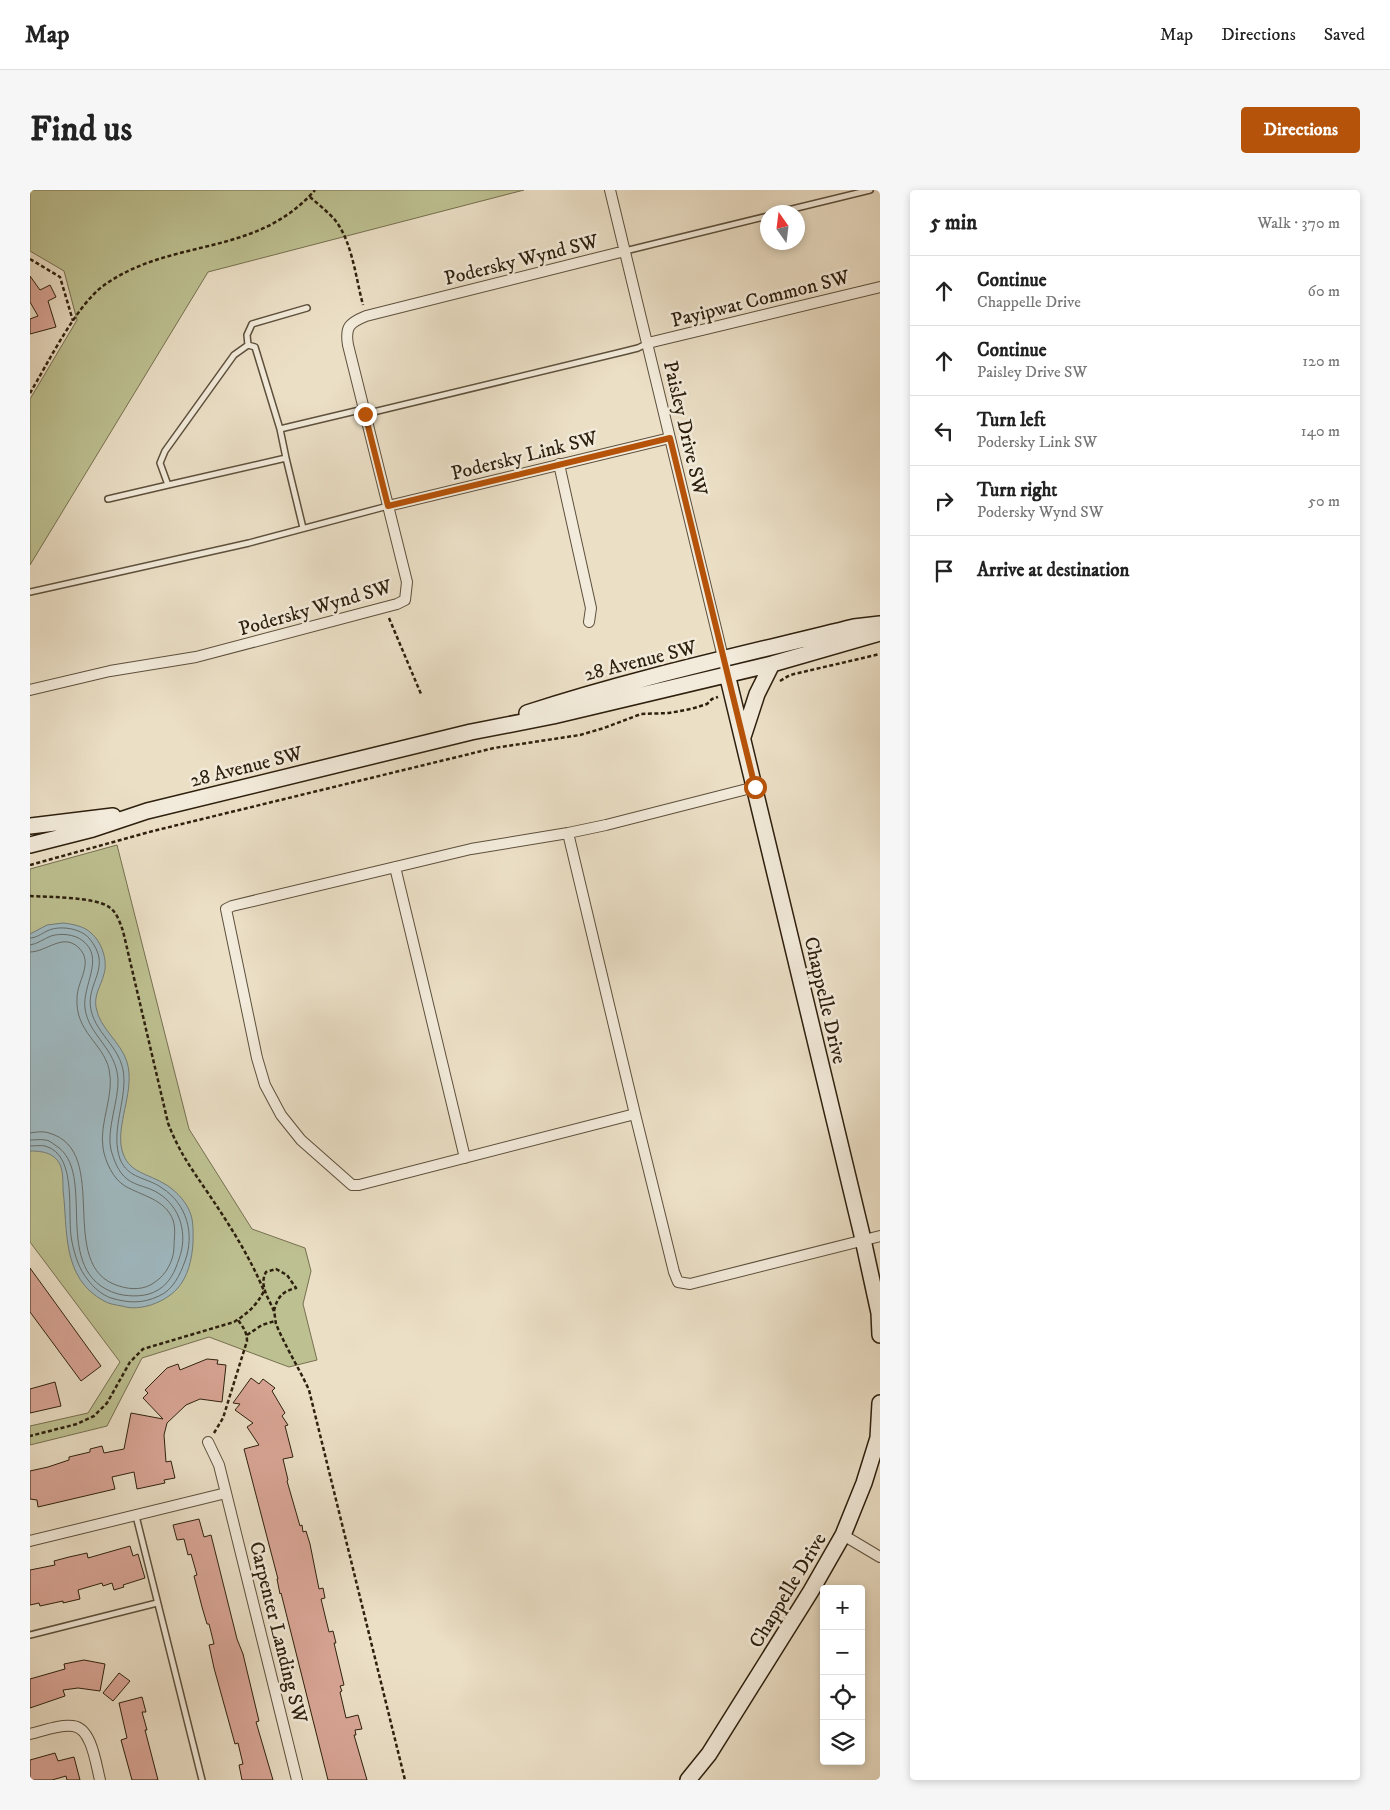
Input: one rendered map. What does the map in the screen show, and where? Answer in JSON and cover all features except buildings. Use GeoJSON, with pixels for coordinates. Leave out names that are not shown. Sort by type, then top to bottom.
{"type":"FeatureCollection","features":[{"type":"Feature","properties":{"kind":"main road","name":"28 Avenue SW"},"geometry":{"type":"LineString","coordinates":[[471,732],[583,694],[854,627],[880,624]]}},
{"type":"Feature","properties":{"kind":"main road","name":"28 Avenue SW"},"geometry":{"type":"LineString","coordinates":[[30,845],[93,829],[147,811],[471,732],[553,716],[772,664],[880,633]]}},
{"type":"Feature","properties":{"kind":"main road"},"geometry":{"type":"LineString","coordinates":[[743,737],[757,694],[772,664]]}},
{"type":"Feature","properties":{"kind":"main road","name":"Chappelle Drive"},"geometry":{"type":"LineString","coordinates":[[727,674],[863,1240],[879,1314],[880,1336]]}},
{"type":"Feature","properties":{"kind":"main road","name":"28 Avenue SW"},"geometry":{"type":"LineString","coordinates":[[30,826],[147,811]]}},
{"type":"Feature","properties":{"kind":"main road","name":"Chappelle Drive"},"geometry":{"type":"LineString","coordinates":[[688,1780],[709,1754],[811,1591],[843,1535],[864,1483],[878,1438],[880,1403]]}},
{"type":"Feature","properties":{"kind":"street","name":"Paisley Drive SW"},"geometry":{"type":"LineString","coordinates":[[610,190],[727,674]]}},
{"type":"Feature","properties":{"kind":"street","name":"Podersky Wynd SW"},"geometry":{"type":"LineString","coordinates":[[30,690],[117,670],[196,657],[384,608],[405,600],[407,592],[406,582],[346,335],[348,327],[355,320],[366,316],[625,251]]}},
{"type":"Feature","properties":{"kind":"street","name":"Payipwat Common SW"},"geometry":{"type":"LineString","coordinates":[[648,343],[880,287]]}},
{"type":"Feature","properties":{"kind":"street","name":"Podersky Link SW"},"geometry":{"type":"LineString","coordinates":[[388,506],[670,438]]}},
{"type":"Feature","properties":{"kind":"street"},"geometry":{"type":"LineString","coordinates":[[559,464],[591,608],[589,622]]}},
{"type":"Feature","properties":{"kind":"street"},"geometry":{"type":"LineString","coordinates":[[635,1114],[359,1185],[352,1185],[301,1140],[281,1115],[265,1085],[257,1058],[226,909],[232,906],[494,844],[568,833],[755,787]]}},
{"type":"Feature","properties":{"kind":"street"},"geometry":{"type":"LineString","coordinates":[[568,833],[635,1114],[678,1282],[690,1284],[880,1236]]}},
{"type":"Feature","properties":{"kind":"street"},"geometry":{"type":"LineString","coordinates":[[395,867],[465,1158]]}},
{"type":"Feature","properties":{"kind":"street","name":"Carpenter Landing SW"},"geometry":{"type":"LineString","coordinates":[[208,1442],[219,1465],[297,1780]]}},
{"type":"Feature","properties":{"kind":"street"},"geometry":{"type":"LineString","coordinates":[[30,1541],[226,1493]]}},
{"type":"Feature","properties":{"kind":"street"},"geometry":{"type":"LineString","coordinates":[[843,1535],[880,1556]]}},
{"type":"Feature","properties":{"kind":"street"},"geometry":{"type":"LineString","coordinates":[[30,1734],[66,1726],[76,1726],[84,1731],[89,1738],[100,1780]]}},
{"type":"Feature","properties":{"kind":"lane"},"geometry":{"type":"LineString","coordinates":[[805,206],[870,190]]}},
{"type":"Feature","properties":{"kind":"lane"},"geometry":{"type":"LineString","coordinates":[[625,251],[760,218]]}},
{"type":"Feature","properties":{"kind":"lane"},"geometry":{"type":"LineString","coordinates":[[248,346],[248,335],[252,324],[307,308]]}},
{"type":"Feature","properties":{"kind":"lane"},"geometry":{"type":"LineString","coordinates":[[280,429],[364,412],[622,352],[648,343]]}},
{"type":"Feature","properties":{"kind":"lane"},"geometry":{"type":"LineString","coordinates":[[168,485],[160,463],[164,451],[234,355],[248,346],[255,347],[280,429],[303,528]]}},
{"type":"Feature","properties":{"kind":"lane"},"geometry":{"type":"LineString","coordinates":[[108,499],[286,458]]}},
{"type":"Feature","properties":{"kind":"lane"},"geometry":{"type":"LineString","coordinates":[[30,592],[168,562],[388,506]]}},
{"type":"Feature","properties":{"kind":"lane"},"geometry":{"type":"LineString","coordinates":[[136,1516],[202,1780]]}},
{"type":"Feature","properties":{"kind":"lane"},"geometry":{"type":"LineString","coordinates":[[30,1635],[157,1603]]}},
{"type":"Feature","properties":{"kind":"path"},"geometry":{"type":"LineString","coordinates":[[30,393],[73,322],[91,297],[103,286],[133,268],[158,258],[251,235],[269,227],[310,196],[315,190]]}},
{"type":"Feature","properties":{"kind":"path"},"geometry":{"type":"LineString","coordinates":[[310,196],[335,219],[344,234],[366,316]]}},
{"type":"Feature","properties":{"kind":"path"},"geometry":{"type":"LineString","coordinates":[[30,259],[60,277],[73,322]]}},
{"type":"Feature","properties":{"kind":"path"},"geometry":{"type":"LineString","coordinates":[[384,608],[421,694]]}},
{"type":"Feature","properties":{"kind":"path"},"geometry":{"type":"LineString","coordinates":[[777,685],[780,680],[790,675],[880,654]]}},
{"type":"Feature","properties":{"kind":"path"},"geometry":{"type":"LineString","coordinates":[[30,865],[153,831],[494,748],[586,733],[641,714],[669,713],[690,709],[707,704],[712,699]]}},
{"type":"Feature","properties":{"kind":"path"},"geometry":{"type":"LineString","coordinates":[[30,896],[90,901],[109,907],[119,920],[168,1123],[173,1136],[182,1155],[246,1255],[274,1310],[275,1321],[309,1390],[405,1780]]}},
{"type":"Feature","properties":{"kind":"path"},"geometry":{"type":"LineString","coordinates":[[30,1436],[78,1424],[94,1416],[107,1403],[130,1362],[143,1349],[238,1320],[254,1307],[264,1291],[264,1276],[266,1272],[276,1269],[287,1275],[296,1288],[280,1296],[274,1310]]}},
{"type":"Feature","properties":{"kind":"path"},"geometry":{"type":"LineString","coordinates":[[208,1442],[223,1418],[247,1341],[248,1335],[238,1320]]}},
{"type":"Feature","properties":{"kind":"path"},"geometry":{"type":"LineString","coordinates":[[248,1335],[262,1325],[275,1321]]}},
{"type":"Feature","properties":{"kind":"green space"},"geometry":{"type":"Polygon","coordinates":[[[30,190],[524,190],[208,272],[30,565],[30,399],[77,320],[64,271],[30,251],[30,190]]]}},
{"type":"Feature","properties":{"kind":"green space"},"geometry":{"type":"Polygon","coordinates":[[[117,845],[189,1129],[252,1229],[305,1248],[311,1271],[303,1304],[317,1360],[289,1367],[209,1337],[142,1358],[107,1426],[30,1445],[30,1426],[88,1413],[120,1362],[30,1242],[30,869],[117,845]]]}},
{"type":"Feature","properties":{"kind":"water"},"geometry":{"type":"Polygon","coordinates":[[[63,923],[78,926],[88,931],[98,941],[103,952],[105,969],[97,994],[96,1007],[101,1022],[124,1055],[129,1072],[128,1093],[121,1135],[123,1154],[136,1170],[175,1191],[185,1202],[192,1218],[192,1249],[189,1268],[184,1279],[172,1294],[159,1302],[144,1307],[129,1308],[106,1302],[90,1291],[80,1279],[73,1266],[69,1252],[61,1167],[59,1162],[52,1156],[30,1151],[30,934],[47,925],[63,923]]]}},
{"type":"Feature","properties":{"kind":"route"},"geometry":{"type":"LineString","coordinates":[[365,414],[388,506],[670,438],[755,787]]}}]}
